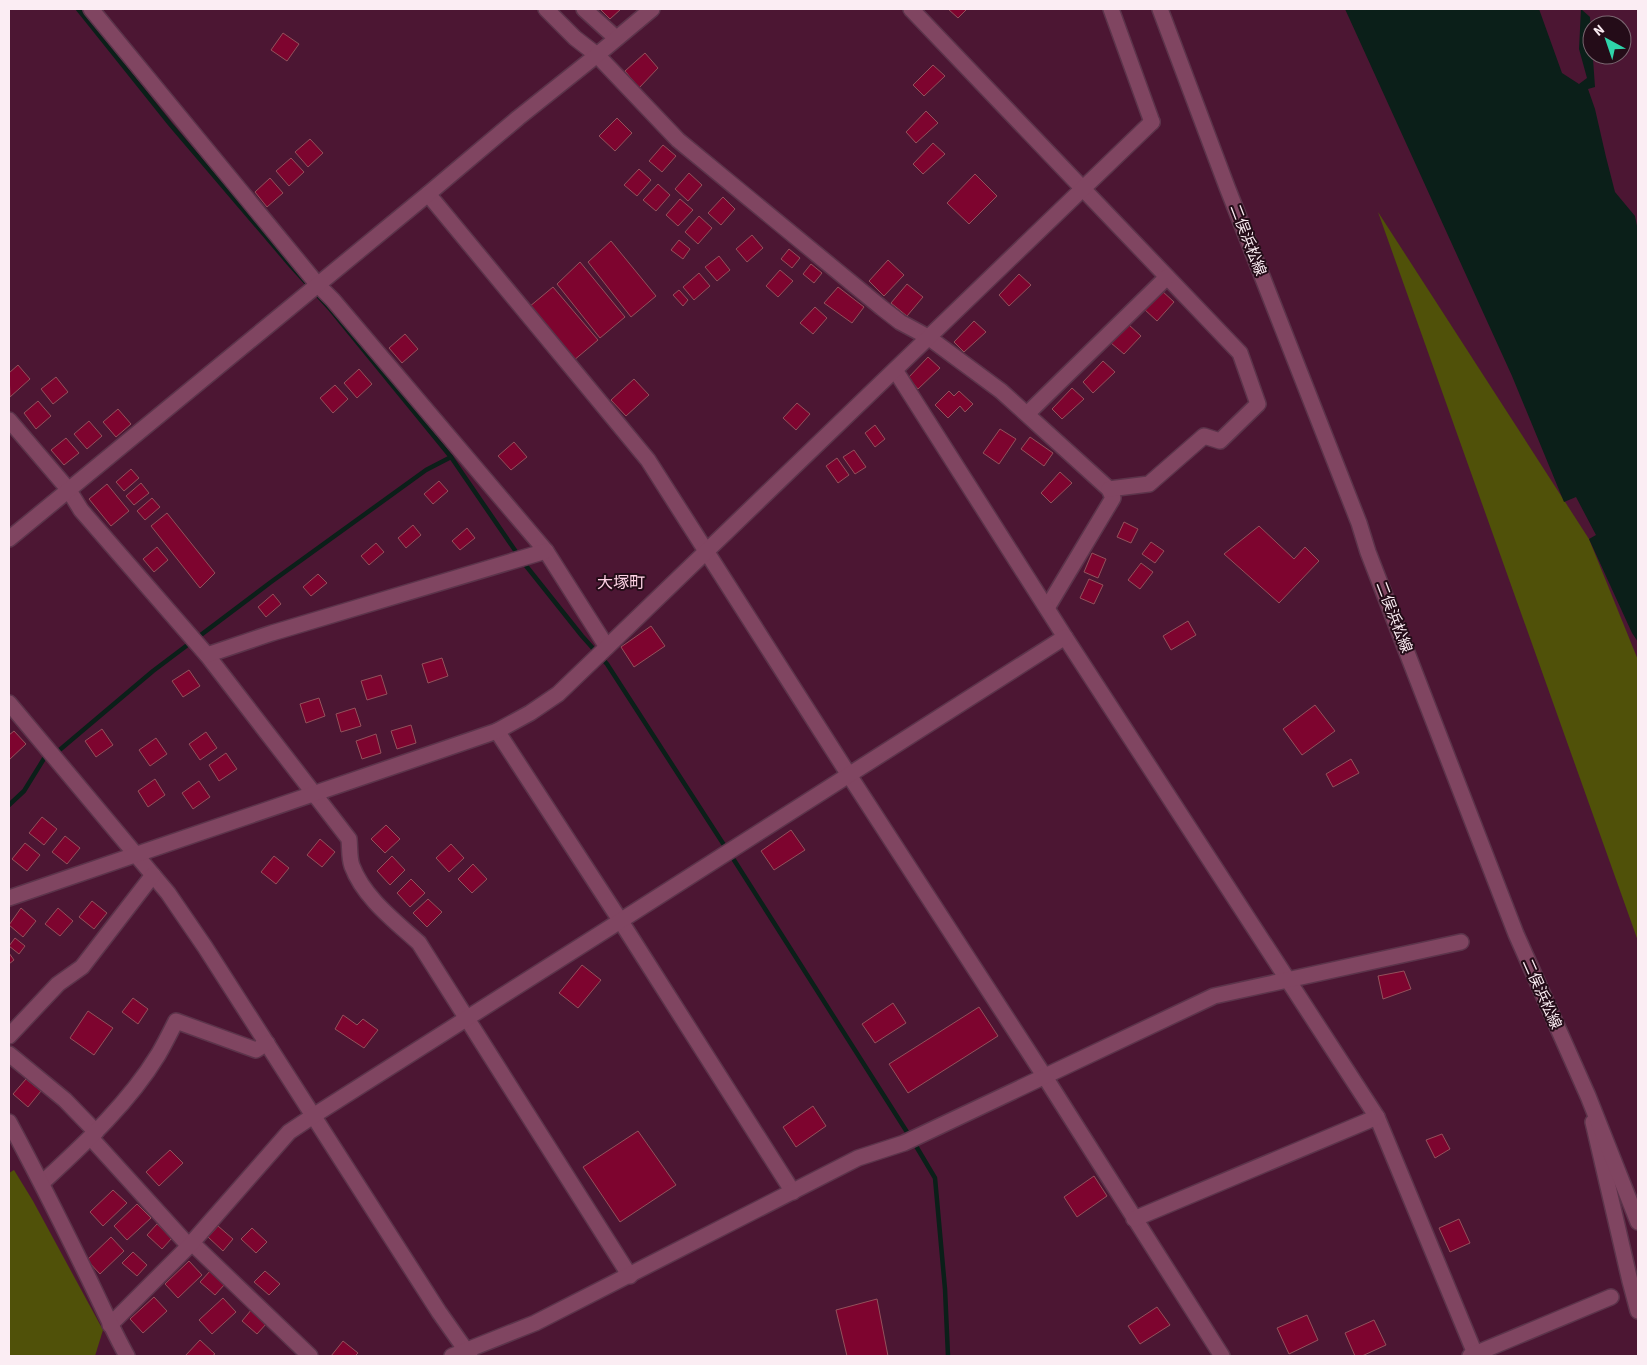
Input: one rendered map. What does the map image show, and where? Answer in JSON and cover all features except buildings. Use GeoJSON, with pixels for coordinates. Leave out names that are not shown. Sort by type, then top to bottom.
{"type":"FeatureCollection","features":[{"type":"Feature","properties":{"kind":"street"},"geometry":{"type":"LineString","coordinates":[[92,9],[318,285],[333,300],[546,551],[607,647]]}},
{"type":"Feature","properties":{"kind":"street"},"geometry":{"type":"LineString","coordinates":[[546,9],[575,38],[597,55],[678,140],[900,322],[928,337],[1001,391],[1109,490],[1113,498],[1047,608]]}},
{"type":"Feature","properties":{"kind":"street"},"geometry":{"type":"LineString","coordinates":[[584,9],[616,38]]}},
{"type":"Feature","properties":{"kind":"street"},"geometry":{"type":"LineString","coordinates":[[9,539],[652,9]]}},
{"type":"Feature","properties":{"kind":"street"},"geometry":{"type":"LineString","coordinates":[[911,9],[1240,353],[1258,404],[1220,441],[1204,436],[1149,484],[1109,490]]}},
{"type":"Feature","properties":{"kind":"street"},"geometry":{"type":"LineString","coordinates":[[9,898],[497,731],[530,713],[558,694],[1152,122],[1111,9]]}},
{"type":"Feature","properties":{"kind":"street","name":"二俣浜松線"},"geometry":{"type":"LineString","coordinates":[[1160,9],[1516,934],[1588,1096],[1638,1222]]}},
{"type":"Feature","properties":{"kind":"street"},"geometry":{"type":"LineString","coordinates":[[428,194],[648,460],[1222,1356]]}},
{"type":"Feature","properties":{"kind":"street"},"geometry":{"type":"LineString","coordinates":[[1027,414],[1167,277]]}},
{"type":"Feature","properties":{"kind":"street"},"geometry":{"type":"LineString","coordinates":[[895,370],[1377,1117],[1474,1355],[1611,1297]]}},
{"type":"Feature","properties":{"kind":"street"},"geometry":{"type":"LineString","coordinates":[[9,420],[68,489],[81,510],[199,646],[349,839],[352,865],[366,892],[419,943],[630,1276]]}},
{"type":"Feature","properties":{"kind":"street"},"geometry":{"type":"LineString","coordinates":[[199,646],[272,633],[546,551]]}},
{"type":"Feature","properties":{"kind":"street"},"geometry":{"type":"LineString","coordinates":[[110,1325],[190,1244],[289,1132],[1065,636]]}},
{"type":"Feature","properties":{"kind":"street"},"geometry":{"type":"LineString","coordinates":[[9,702],[168,893],[267,1043],[463,1355],[535,1323],[630,1276],[858,1158],[904,1143],[1214,996],[1461,942]]}},
{"type":"Feature","properties":{"kind":"street"},"geometry":{"type":"LineString","coordinates":[[497,731],[793,1192]]}},
{"type":"Feature","properties":{"kind":"street"},"geometry":{"type":"LineString","coordinates":[[9,1036],[58,984],[82,967],[153,875]]}},
{"type":"Feature","properties":{"kind":"street"},"geometry":{"type":"LineString","coordinates":[[42,1183],[93,1135],[135,1087],[158,1056],[176,1021],[256,1050],[267,1043]]}},
{"type":"Feature","properties":{"kind":"street"},"geometry":{"type":"LineString","coordinates":[[9,1054],[64,1100],[190,1244],[310,1356]]}},
{"type":"Feature","properties":{"kind":"street"},"geometry":{"type":"LineString","coordinates":[[1588,1096],[1638,1311]]}},
{"type":"Feature","properties":{"kind":"street"},"geometry":{"type":"LineString","coordinates":[[1134,1219],[1377,1117]]}},
{"type":"Feature","properties":{"kind":"street"},"geometry":{"type":"LineString","coordinates":[[9,1122],[42,1183],[110,1325],[127,1356]]}},
{"type":"Feature","properties":{"kind":"shaded area"},"geometry":{"type":"Polygon","coordinates":[[[1345,9],[1539,9],[1562,73],[1579,84],[1587,78],[1583,65],[1593,65],[1595,87],[1588,89],[1595,109],[1615,192],[1635,216],[1638,231],[1638,642],[1632,633],[1589,539],[1596,535],[1576,497],[1564,502],[1512,376],[1345,9]]]}},
{"type":"Feature","properties":{"kind":"shaded area"},"geometry":{"type":"Polygon","coordinates":[[[1581,9],[1588,15],[1582,15],[1582,60],[1579,49],[1581,9]]]}},
{"type":"Feature","properties":{"kind":"shaded area"},"geometry":{"type":"Polygon","coordinates":[[[1378,212],[1589,539],[1638,660],[1638,941],[1378,212]]]}},
{"type":"Feature","properties":{"kind":"shaded area"},"geometry":{"type":"Polygon","coordinates":[[[14,1170],[33,1201],[103,1330],[95,1356],[9,1356],[9,1173],[14,1170]]]}},
{"type":"Feature","properties":{"kind":"waterway"},"geometry":{"type":"LineString","coordinates":[[78,9],[170,124],[331,310],[451,457],[523,562],[607,664],[724,845]]}},
{"type":"Feature","properties":{"kind":"waterway"},"geometry":{"type":"LineString","coordinates":[[56,753],[153,671],[271,582],[426,470],[451,457]]}},
{"type":"Feature","properties":{"kind":"waterway"},"geometry":{"type":"LineString","coordinates":[[9,805],[24,791],[45,757],[48,756]]}},
{"type":"Feature","properties":{"kind":"waterway"},"geometry":{"type":"LineString","coordinates":[[734,860],[907,1132]]}},
{"type":"Feature","properties":{"kind":"waterway"},"geometry":{"type":"LineString","coordinates":[[916,1146],[935,1178],[945,1289],[948,1356]]}},
{"type":"Feature","properties":{"kind":"district","name":"大塚町"},"geometry":{"type":"Point","coordinates":[621,582]}}]}
